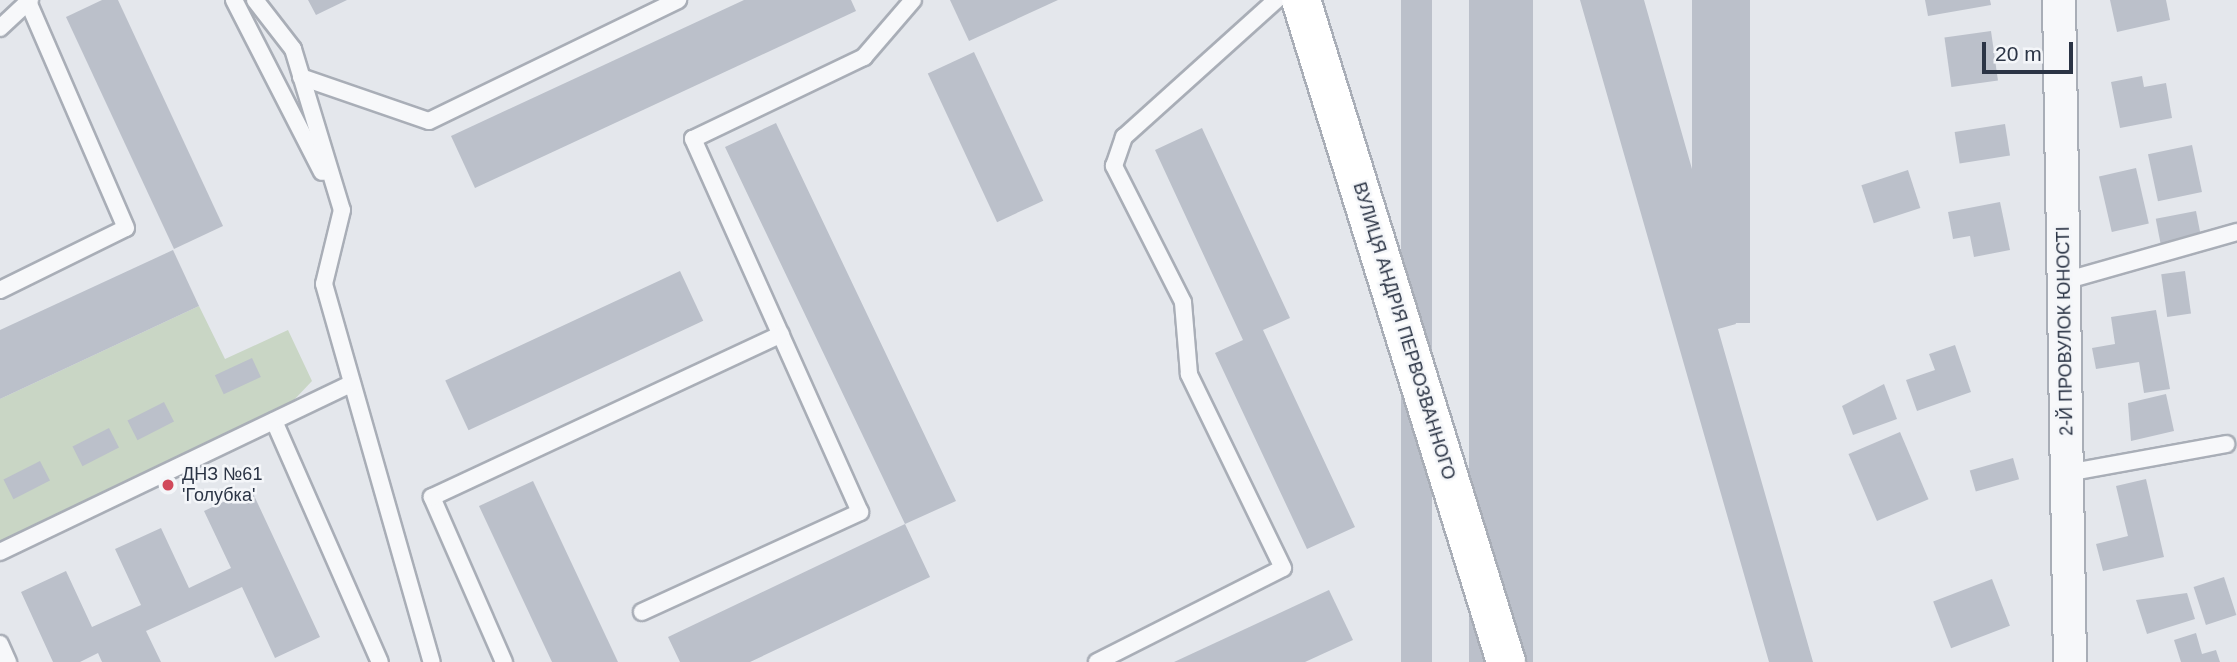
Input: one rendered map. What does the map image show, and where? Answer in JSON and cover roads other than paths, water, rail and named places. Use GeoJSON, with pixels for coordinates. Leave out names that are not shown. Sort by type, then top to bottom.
{"type":"FeatureCollection","features":[{"type":"Feature","properties":{"kind":"street","name":"ВУЛИЦЯ АНДРІЯ ПЕРВОЗВАННОГО"},"geometry":{"type":"LineString","coordinates":[[1301,0],[1506,662]]}},
{"type":"Feature","properties":{"kind":"street","name":"2-Й ПРОВУЛОК ЮНОСТІ"},"geometry":{"type":"LineString","coordinates":[[2059,0],[2070,662]]}},
{"type":"Feature","properties":{"kind":"lane"},"geometry":{"type":"LineString","coordinates":[[234,0],[342,210]]}},
{"type":"Feature","properties":{"kind":"lane"},"geometry":{"type":"LineString","coordinates":[[255,0],[293,50],[342,210],[324,284],[432,662]]}},
{"type":"Feature","properties":{"kind":"lane"},"geometry":{"type":"LineString","coordinates":[[302,78],[429,121],[678,0]]}},
{"type":"Feature","properties":{"kind":"lane"},"geometry":{"type":"LineString","coordinates":[[642,612],[860,512],[693,139],[864,57],[913,0]]}},
{"type":"Feature","properties":{"kind":"lane"},"geometry":{"type":"LineString","coordinates":[[1097,662],[1283,568],[1189,374],[1184,302],[1114,166],[1124,136],[1276,0]]}},
{"type":"Feature","properties":{"kind":"lane"},"geometry":{"type":"LineString","coordinates":[[0,28],[29,1],[126,228],[0,290]]}},
{"type":"Feature","properties":{"kind":"lane"},"geometry":{"type":"LineString","coordinates":[[2064,281],[2237,232]]}},
{"type":"Feature","properties":{"kind":"lane"},"geometry":{"type":"LineString","coordinates":[[505,662],[432,497],[781,334]]}},
{"type":"Feature","properties":{"kind":"lane"},"geometry":{"type":"LineString","coordinates":[[0,552],[352,383]]}},
{"type":"Feature","properties":{"kind":"lane"},"geometry":{"type":"LineString","coordinates":[[274,421],[380,662]]}},
{"type":"Feature","properties":{"kind":"lane"},"geometry":{"type":"LineString","coordinates":[[2067,472],[2226,444]]}},
{"type":"Feature","properties":{"kind":"lane"},"geometry":{"type":"LineString","coordinates":[[0,644],[8,662]]}},
{"type":"Feature","properties":{"kind":"place","name":"ДНЗ №61 'Голубка'"},"geometry":{"type":"Point","coordinates":[168,485]}}]}
